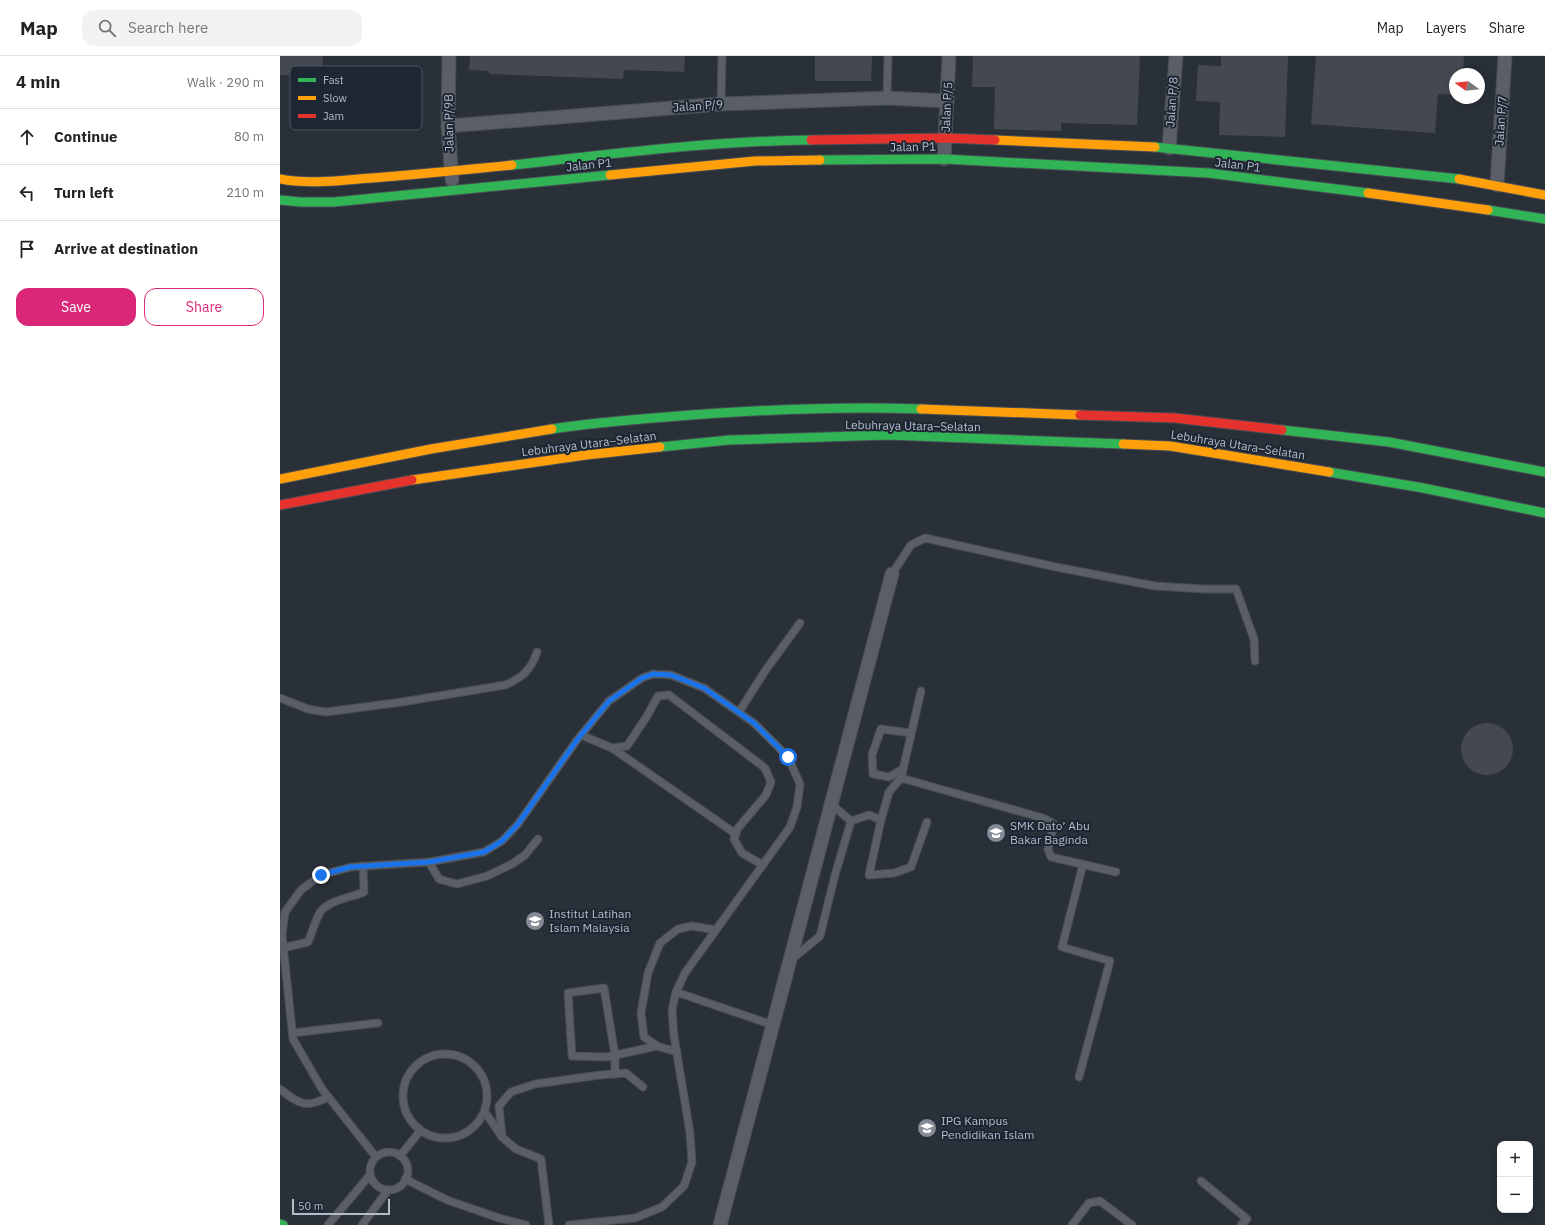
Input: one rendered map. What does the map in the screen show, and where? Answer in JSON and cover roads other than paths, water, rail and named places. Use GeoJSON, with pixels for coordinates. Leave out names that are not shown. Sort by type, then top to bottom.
{"type":"FeatureCollection","features":[{"type":"Feature","properties":{"kind":"main road","name":"Jalan P1"},"geometry":{"type":"LineString","coordinates":[[280,179],[290,181],[334,181],[451,172],[646,150],[766,140],[946,138],[1169,148],[1314,165],[1454,178],[1545,195]]}},
{"type":"Feature","properties":{"kind":"main road","name":"Jalan P1"},"geometry":{"type":"LineString","coordinates":[[280,200],[300,202],[334,202],[755,161],[944,159],[1208,173],[1459,205],[1545,219]]}},
{"type":"Feature","properties":{"kind":"main road","name":"Lebuhraya Utara–Selatan"},"geometry":{"type":"LineString","coordinates":[[280,479],[431,449],[582,424],[734,411],[891,408],[1175,418],[1389,442],[1545,472]]}},
{"type":"Feature","properties":{"kind":"main road","name":"Lebuhraya Utara–Selatan"},"geometry":{"type":"LineString","coordinates":[[280,505],[428,477],[586,455],[729,440],[888,435],[1170,446],[1423,488],[1545,512]]}},
{"type":"Feature","properties":{"kind":"street","name":"Jalan P/9B"},"geometry":{"type":"LineString","coordinates":[[449,56],[448,126],[453,190]]}},
{"type":"Feature","properties":{"kind":"street","name":"Jalan P/5"},"geometry":{"type":"LineString","coordinates":[[944,159],[949,56]]}},
{"type":"Feature","properties":{"kind":"street","name":"Jalan P/8"},"geometry":{"type":"LineString","coordinates":[[1169,148],[1176,56]]}},
{"type":"Feature","properties":{"kind":"street","name":"Jalan P/7"},"geometry":{"type":"LineString","coordinates":[[1497,185],[1505,56]]}},
{"type":"Feature","properties":{"kind":"street","name":"Jalan P/9"},"geometry":{"type":"LineString","coordinates":[[448,126],[721,104],[887,98],[947,101]]}},
{"type":"Feature","properties":{"kind":"street"},"geometry":{"type":"LineString","coordinates":[[720,1225],[892,574]]}},
{"type":"Feature","properties":{"kind":"lane"},"geometry":{"type":"LineString","coordinates":[[721,104],[722,56]]}},
{"type":"Feature","properties":{"kind":"lane"},"geometry":{"type":"LineString","coordinates":[[887,98],[888,56]]}},
{"type":"Feature","properties":{"kind":"lane"},"geometry":{"type":"LineString","coordinates":[[892,574],[911,545],[925,538],[1056,567],[1156,586],[1236,589],[1254,639],[1255,661]]}},
{"type":"Feature","properties":{"kind":"lane"},"geometry":{"type":"LineString","coordinates":[[739,712],[765,671],[800,623]]}},
{"type":"Feature","properties":{"kind":"lane"},"geometry":{"type":"LineString","coordinates":[[280,698],[308,709],[326,712],[402,702],[505,685],[517,681],[527,672],[534,663],[537,652]]}},
{"type":"Feature","properties":{"kind":"lane"},"geometry":{"type":"LineString","coordinates":[[376,1157],[322,1089],[293,1039],[282,935],[284,912],[301,890],[321,875],[350,867],[429,862],[484,852],[502,841],[518,824],[581,735],[609,701],[642,678],[653,674],[671,675],[704,688],[739,712],[754,723],[788,757],[800,784],[797,807],[790,827],[685,973],[676,992],[672,1010],[691,1140],[692,1162],[684,1186],[662,1207],[635,1218],[569,1225]]}},
{"type":"Feature","properties":{"kind":"lane"},"geometry":{"type":"LineString","coordinates":[[921,691],[901,778],[889,792],[869,874],[894,873],[911,867],[927,822]]}},
{"type":"Feature","properties":{"kind":"lane"},"geometry":{"type":"LineString","coordinates":[[612,748],[627,746],[658,696],[669,695],[765,768],[771,782],[766,795],[738,828],[734,840],[742,853],[763,865]]}},
{"type":"Feature","properties":{"kind":"lane"},"geometry":{"type":"LineString","coordinates":[[903,769],[889,777],[873,774],[872,755],[881,729],[912,733]]}},
{"type":"Feature","properties":{"kind":"lane"},"geometry":{"type":"LineString","coordinates":[[581,735],[612,748],[736,834]]}},
{"type":"Feature","properties":{"kind":"lane"},"geometry":{"type":"LineString","coordinates":[[901,778],[1043,818],[1054,824],[1048,849],[1051,857],[1116,872]]}},
{"type":"Feature","properties":{"kind":"lane"},"geometry":{"type":"LineString","coordinates":[[832,804],[852,821]]}},
{"type":"Feature","properties":{"kind":"lane"},"geometry":{"type":"LineString","coordinates":[[852,821],[869,815],[881,820]]}},
{"type":"Feature","properties":{"kind":"lane"},"geometry":{"type":"LineString","coordinates":[[790,962],[820,936],[835,875],[852,821]]}},
{"type":"Feature","properties":{"kind":"lane"},"geometry":{"type":"LineString","coordinates":[[429,862],[439,879],[457,884],[487,876],[512,864],[525,855],[538,839]]}},
{"type":"Feature","properties":{"kind":"lane"},"geometry":{"type":"LineString","coordinates":[[1079,1076],[1110,961],[1062,947],[1084,864]]}},
{"type":"Feature","properties":{"kind":"lane"},"geometry":{"type":"LineString","coordinates":[[283,948],[308,942],[320,911],[333,902],[364,892],[363,866]]}},
{"type":"Feature","properties":{"kind":"lane"},"geometry":{"type":"LineString","coordinates":[[677,1052],[657,1046],[644,1037],[641,1013],[648,973],[660,943],[678,929],[692,926],[716,930]]}},
{"type":"Feature","properties":{"kind":"lane"},"geometry":{"type":"LineString","coordinates":[[615,1074],[615,1055],[604,988],[568,994],[572,1056],[608,1057],[615,1055],[657,1046]]}},
{"type":"Feature","properties":{"kind":"lane"},"geometry":{"type":"LineString","coordinates":[[676,992],[773,1024]]}},
{"type":"Feature","properties":{"kind":"lane"},"geometry":{"type":"LineString","coordinates":[[292,1033],[378,1023]]}},
{"type":"Feature","properties":{"kind":"lane"},"geometry":{"type":"LineString","coordinates":[[438,1054],[453,1054],[467,1060],[478,1070],[485,1082],[488,1097],[485,1112],[477,1124],[466,1134],[452,1139],[437,1138],[423,1133],[420,1130],[412,1123],[405,1110],[402,1096],[405,1081],[413,1068],[425,1059],[438,1054]]}},
{"type":"Feature","properties":{"kind":"lane"},"geometry":{"type":"LineString","coordinates":[[502,1137],[499,1106],[511,1092],[535,1084],[626,1073],[643,1087]]}},
{"type":"Feature","properties":{"kind":"lane"},"geometry":{"type":"LineString","coordinates":[[280,1089],[293,1100],[303,1103],[316,1103],[328,1096]]}},
{"type":"Feature","properties":{"kind":"lane"},"geometry":{"type":"LineString","coordinates":[[485,1112],[502,1137],[516,1149],[541,1159],[549,1225]]}},
{"type":"Feature","properties":{"kind":"lane"},"geometry":{"type":"LineString","coordinates":[[400,1156],[420,1130]]}},
{"type":"Feature","properties":{"kind":"lane"},"geometry":{"type":"LineString","coordinates":[[328,1225],[370,1175],[371,1164],[376,1157],[384,1152],[390,1152],[400,1156],[407,1165],[408,1171],[405,1179],[399,1186],[388,1190],[362,1225]]}},
{"type":"Feature","properties":{"kind":"lane"},"geometry":{"type":"LineString","coordinates":[[370,1175],[380,1188],[388,1190]]}},
{"type":"Feature","properties":{"kind":"lane"},"geometry":{"type":"LineString","coordinates":[[405,1179],[447,1200],[499,1218],[526,1225]]}},
{"type":"Feature","properties":{"kind":"lane"},"geometry":{"type":"LineString","coordinates":[[1201,1181],[1247,1219],[1241,1225]]}},
{"type":"Feature","properties":{"kind":"lane"},"geometry":{"type":"LineString","coordinates":[[1072,1225],[1089,1203],[1100,1201],[1132,1225]]}},
{"type":"Feature","properties":{"kind":"place","name":"SMK Dato’ Abu Bakar Baginda"},"geometry":{"type":"Point","coordinates":[996,833]}},
{"type":"Feature","properties":{"kind":"place","name":"Institut Latihan Islam Malaysia"},"geometry":{"type":"Point","coordinates":[535,921]}},
{"type":"Feature","properties":{"kind":"place","name":"IPG Kampus Pendidikan Islam"},"geometry":{"type":"Point","coordinates":[927,1128]}}]}
